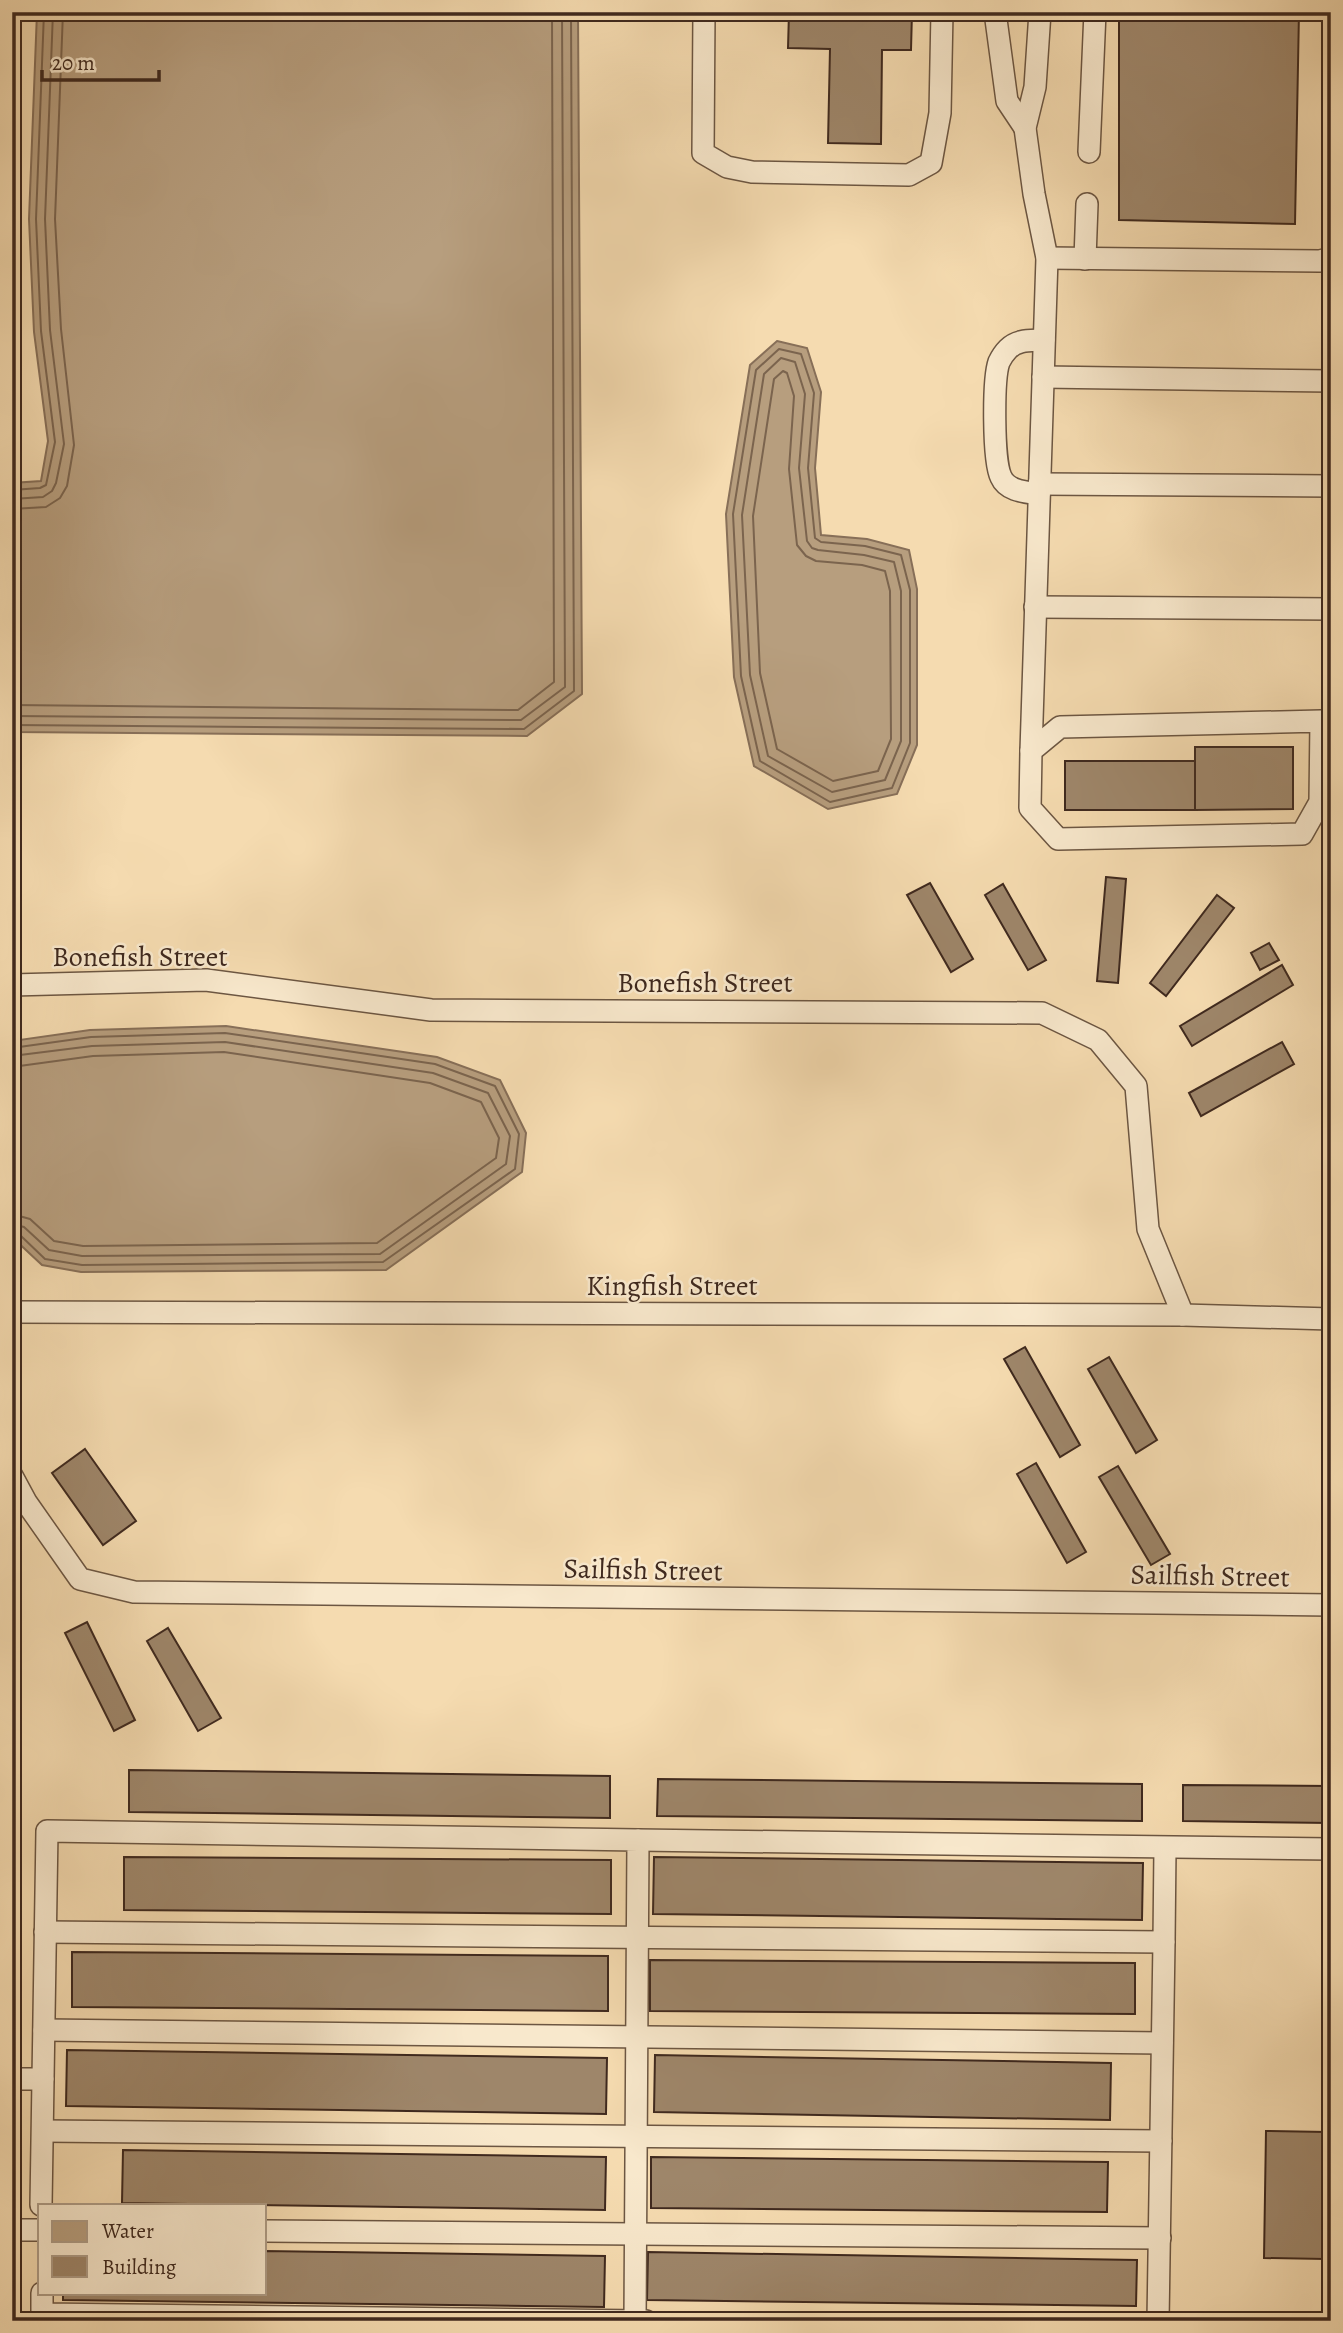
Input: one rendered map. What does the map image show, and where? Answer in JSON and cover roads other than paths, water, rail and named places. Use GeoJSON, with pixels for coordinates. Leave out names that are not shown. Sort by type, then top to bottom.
{"type":"FeatureCollection","features":[{"type":"Feature","properties":{"kind":"lane"},"geometry":{"type":"LineString","coordinates":[[704,12],[703,153],[727,167],[752,172],[909,175],[931,163],[940,113],[942,12]]}},
{"type":"Feature","properties":{"kind":"lane"},"geometry":{"type":"LineString","coordinates":[[995,12],[1007,101],[1025,128]]}},
{"type":"Feature","properties":{"kind":"lane"},"geometry":{"type":"LineString","coordinates":[[1031,751],[1060,727],[1326,721],[1320,802],[1302,834],[1058,839],[1030,808],[1031,751],[1035,607],[1047,258],[1034,194],[1025,128],[1035,87],[1040,12]]}},
{"type":"Feature","properties":{"kind":"lane"},"geometry":{"type":"LineString","coordinates":[[1089,152],[1095,12]]}},
{"type":"Feature","properties":{"kind":"lane"},"geometry":{"type":"LineString","coordinates":[[1085,259],[1087,204]]}},
{"type":"Feature","properties":{"kind":"lane"},"geometry":{"type":"LineString","coordinates":[[1047,258],[1320,261],[1331,258]]}},
{"type":"Feature","properties":{"kind":"lane"},"geometry":{"type":"LineString","coordinates":[[1044,340],[1017,342],[1007,349],[1000,360],[995,388],[997,462],[1001,478],[1009,487],[1331,486]]}},
{"type":"Feature","properties":{"kind":"lane"},"geometry":{"type":"LineString","coordinates":[[1043,376],[1331,381]]}},
{"type":"Feature","properties":{"kind":"lane"},"geometry":{"type":"LineString","coordinates":[[1035,607],[1331,609]]}},
{"type":"Feature","properties":{"kind":"lane","name":"Bonefish Street"},"geometry":{"type":"LineString","coordinates":[[12,985],[206,980],[431,1010],[1042,1013],[1098,1040],[1136,1086],[1148,1229],[1183,1315]]}},
{"type":"Feature","properties":{"kind":"lane","name":"Kingfish Street"},"geometry":{"type":"LineString","coordinates":[[12,1312],[1183,1315],[1331,1319]]}},
{"type":"Feature","properties":{"kind":"lane","name":"Sailfish Street"},"geometry":{"type":"LineString","coordinates":[[12,1476],[26,1502],[80,1579],[134,1592],[1331,1605]]}},
{"type":"Feature","properties":{"kind":"lane"},"geometry":{"type":"LineString","coordinates":[[41,2204],[47,1831],[1331,1849]]}},
{"type":"Feature","properties":{"kind":"lane"},"geometry":{"type":"LineString","coordinates":[[635,2321],[638,1840]]}},
{"type":"Feature","properties":{"kind":"lane"},"geometry":{"type":"LineString","coordinates":[[1158,2321],[1165,1848]]}},
{"type":"Feature","properties":{"kind":"lane"},"geometry":{"type":"LineString","coordinates":[[45,1932],[1164,1942]]}},
{"type":"Feature","properties":{"kind":"lane"},"geometry":{"type":"LineString","coordinates":[[44,2030],[1163,2043]]}},
{"type":"Feature","properties":{"kind":"lane"},"geometry":{"type":"LineString","coordinates":[[12,2079],[43,2079]]}},
{"type":"Feature","properties":{"kind":"lane"},"geometry":{"type":"LineString","coordinates":[[43,2131],[1161,2141]]}},
{"type":"Feature","properties":{"kind":"lane"},"geometry":{"type":"LineString","coordinates":[[12,2230],[38,2230]]}},
{"type":"Feature","properties":{"kind":"lane"},"geometry":{"type":"LineString","coordinates":[[266,2231],[1160,2238]]}},
{"type":"Feature","properties":{"kind":"lane"},"geometry":{"type":"LineString","coordinates":[[42,2294],[42,2314],[646,2321]]}},
{"type":"Feature","properties":{"kind":"water"},"geometry":{"type":"Polygon","coordinates":[[[37,12],[578,12],[582,694],[527,736],[12,732],[12,483],[41,481],[48,441],[34,332],[29,219],[37,12]]]}},
{"type":"Feature","properties":{"kind":"water"},"geometry":{"type":"Polygon","coordinates":[[[777,341],[807,348],[821,392],[815,468],[821,535],[867,539],[909,550],[917,589],[917,745],[897,794],[828,809],[754,766],[734,677],[726,514],[750,365],[777,341]]]}},
{"type":"Feature","properties":{"kind":"water"},"geometry":{"type":"Polygon","coordinates":[[[226,1026],[437,1057],[500,1080],[526,1133],[522,1172],[386,1270],[81,1272],[42,1265],[12,1237],[12,1041],[90,1030],[226,1026]]]}}]}
